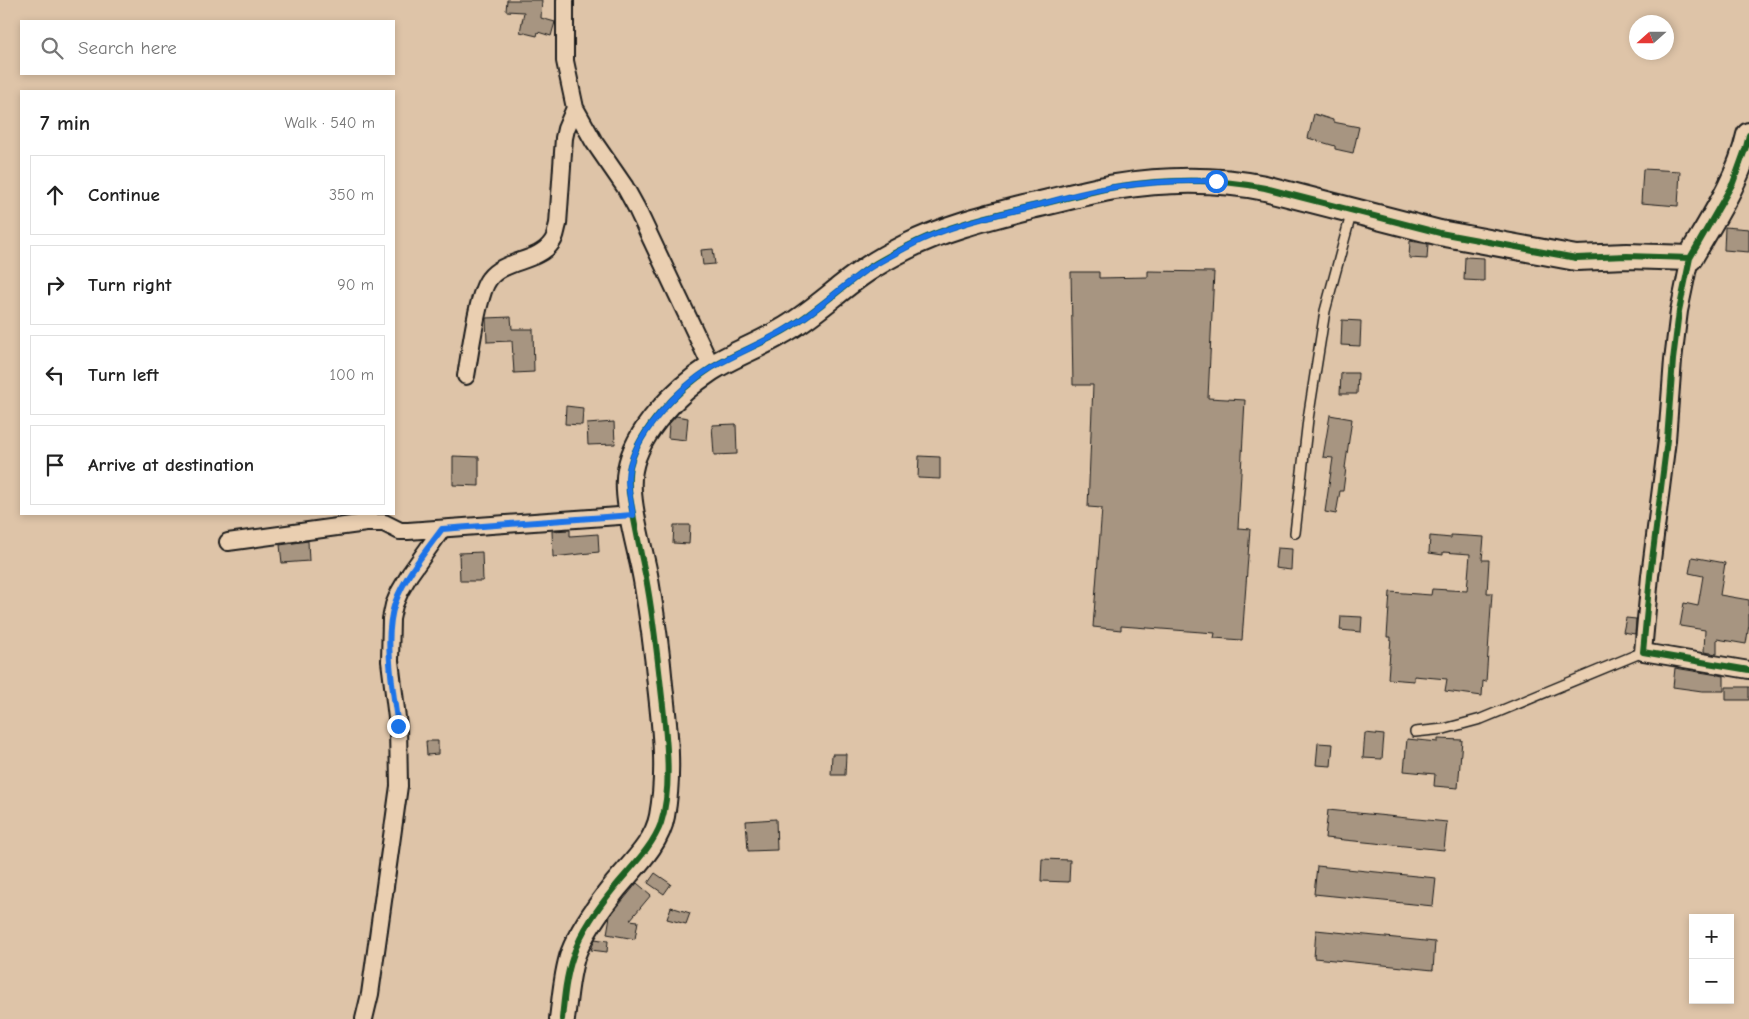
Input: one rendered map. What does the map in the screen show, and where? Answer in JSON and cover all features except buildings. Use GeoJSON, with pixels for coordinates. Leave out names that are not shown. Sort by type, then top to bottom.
{"type":"FeatureCollection","features":[{"type":"Feature","properties":{"kind":"street"},"geometry":{"type":"LineString","coordinates":[[565,0],[565,61],[575,108],[594,142],[625,187],[636,207],[712,368]]}},
{"type":"Feature","properties":{"kind":"street"},"geometry":{"type":"LineString","coordinates":[[466,376],[480,301],[488,280],[498,270],[541,252],[551,244],[554,238],[558,224],[564,138],[575,108]]}},
{"type":"Feature","properties":{"kind":"street"},"geometry":{"type":"LineString","coordinates":[[1749,135],[1733,184],[1690,258],[1679,311],[1667,440],[1650,576],[1644,652],[1749,670]]}},
{"type":"Feature","properties":{"kind":"street"},"geometry":{"type":"LineString","coordinates":[[562,1019],[567,979],[573,954],[582,936],[614,888],[654,837],[661,822],[665,798],[667,772],[666,735],[655,637],[628,478],[630,465],[638,446],[657,417],[673,399],[712,368],[794,325],[866,270],[905,247],[939,231],[976,219],[1114,187],[1191,180],[1242,184],[1440,233],[1576,258],[1627,256],[1690,258]]}},
{"type":"Feature","properties":{"kind":"street"},"geometry":{"type":"LineString","coordinates":[[228,542],[366,523],[384,523],[404,531],[633,515]]}},
{"type":"Feature","properties":{"kind":"street"},"geometry":{"type":"LineString","coordinates":[[364,1019],[370,994],[399,786],[398,726],[390,661],[391,619],[400,591],[442,529]]}},
{"type":"Feature","properties":{"kind":"lane"},"geometry":{"type":"LineString","coordinates":[[1295,533],[1308,419],[1325,311],[1352,210]]}},
{"type":"Feature","properties":{"kind":"lane"},"geometry":{"type":"LineString","coordinates":[[1415,732],[1444,729],[1475,721],[1644,652]]}},
{"type":"Feature","properties":{"kind":"cycle path"},"geometry":{"type":"LineString","coordinates":[[1749,135],[1733,183],[1690,258],[1679,311],[1667,440],[1650,576],[1643,652],[1749,670]]}},
{"type":"Feature","properties":{"kind":"cycle path"},"geometry":{"type":"LineString","coordinates":[[562,1019],[569,971],[581,938],[590,920],[652,841],[661,823],[667,795],[667,750],[656,642],[649,594],[629,492],[630,466],[635,451],[651,424],[674,398],[711,368],[782,332],[869,268],[919,240],[983,218],[1094,191],[1134,184],[1171,181],[1209,181],[1265,188],[1440,233],[1576,258],[1627,256],[1690,258]]}},
{"type":"Feature","properties":{"kind":"route"},"geometry":{"type":"LineString","coordinates":[[398,726],[390,661],[391,619],[400,591],[442,529],[633,515],[628,478],[630,465],[646,432],[673,399],[712,368],[794,325],[866,270],[905,247],[939,231],[976,219],[1114,187],[1171,181],[1216,181]]}}]}
